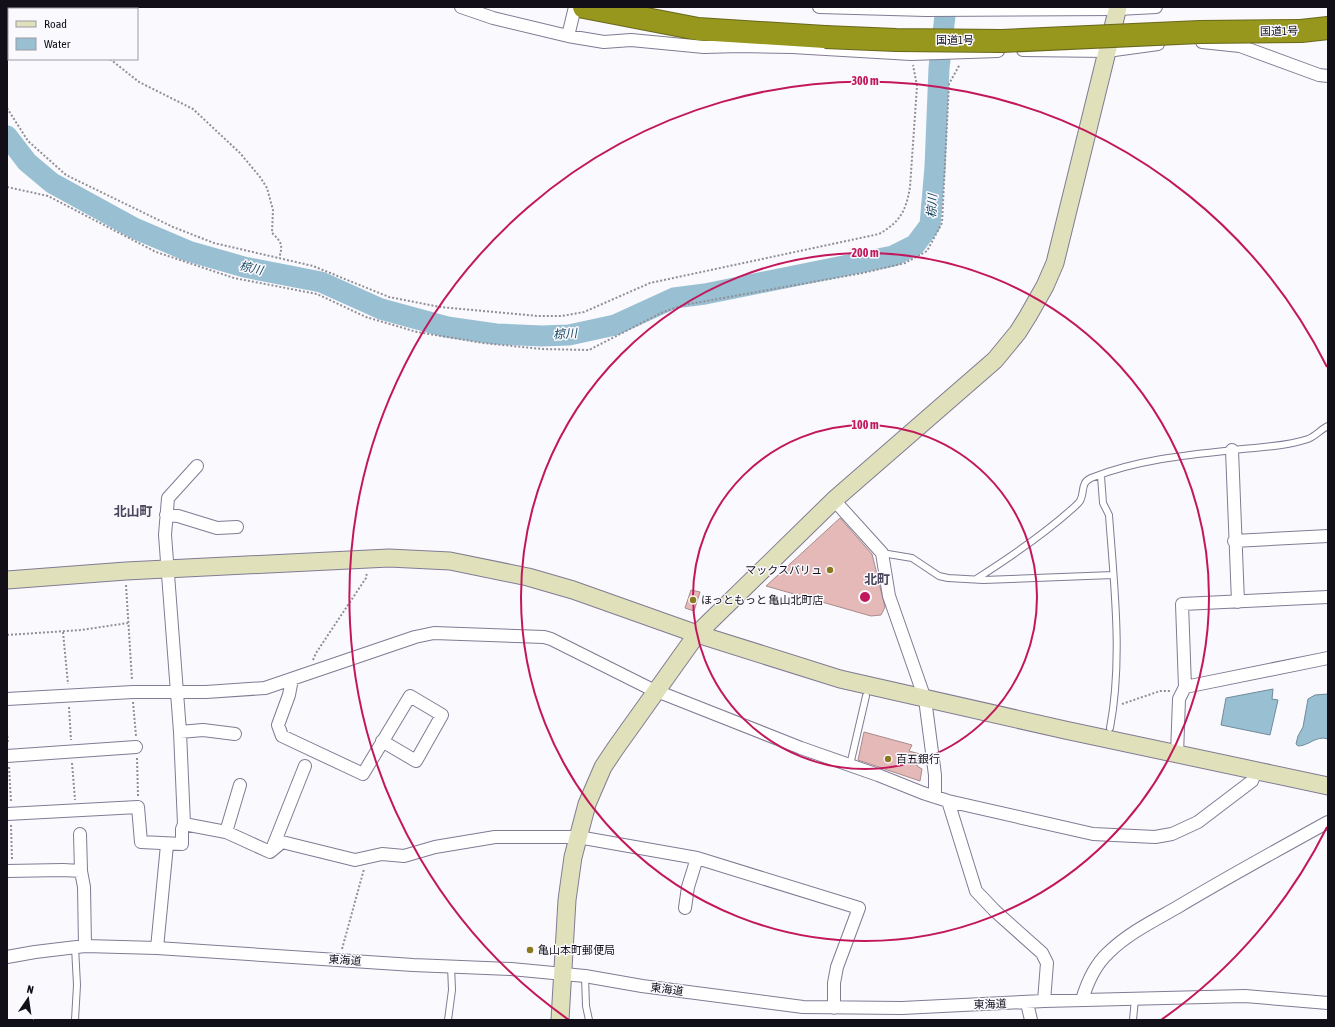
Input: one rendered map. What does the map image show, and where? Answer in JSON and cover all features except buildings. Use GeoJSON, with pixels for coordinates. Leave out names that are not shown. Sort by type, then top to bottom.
{"type":"FeatureCollection","features":[{"type":"Feature","properties":{"kind":"highway","name":"国道1号"},"geometry":{"type":"LineString","coordinates":[[578,15],[698,30],[896,40],[1002,41],[1200,32],[1301,31],[1328,28]]}},
{"type":"Feature","properties":{"kind":"street"},"geometry":{"type":"LineString","coordinates":[[461,7],[493,18],[568,36],[604,42],[631,40],[704,47],[770,47],[917,53],[966,53],[1016,50],[1107,51],[1155,44],[1219,43],[1240,46],[1319,75],[1328,76]]}},
{"type":"Feature","properties":{"kind":"street"},"geometry":{"type":"LineString","coordinates":[[568,36],[578,15],[575,7]]}},
{"type":"Feature","properties":{"kind":"street"},"geometry":{"type":"LineString","coordinates":[[819,7],[957,10],[1156,7]]}},
{"type":"Feature","properties":{"kind":"street"},"geometry":{"type":"LineString","coordinates":[[560,1020],[564,974],[567,893],[578,837],[587,804],[604,767],[635,720],[697,634],[834,500],[986,368],[1002,352],[1028,316],[1045,286],[1055,262],[1118,8]]}},
{"type":"Feature","properties":{"kind":"street"},"geometry":{"type":"LineString","coordinates":[[1232,450],[1234,540],[1238,602]]}},
{"type":"Feature","properties":{"kind":"street"},"geometry":{"type":"LineString","coordinates":[[7,814],[138,807],[141,842],[167,845],[182,844],[182,829],[184,824],[180,732],[165,535],[168,498],[197,466]]}},
{"type":"Feature","properties":{"kind":"street"},"geometry":{"type":"LineString","coordinates":[[834,500],[882,553],[889,596],[925,699],[935,775],[936,797]]}},
{"type":"Feature","properties":{"kind":"street"},"geometry":{"type":"LineString","coordinates":[[166,515],[178,516],[217,528],[237,527]]}},
{"type":"Feature","properties":{"kind":"street"},"geometry":{"type":"LineString","coordinates":[[1234,540],[1328,536]]}},
{"type":"Feature","properties":{"kind":"street"},"geometry":{"type":"LineString","coordinates":[[7,580],[126,571],[371,559],[420,559],[450,561],[528,577],[572,590],[697,634],[840,679],[925,699],[1328,786]]}},
{"type":"Feature","properties":{"kind":"street"},"geometry":{"type":"LineString","coordinates":[[1177,754],[1179,699],[1184,689],[1182,604],[1328,597]]}},
{"type":"Feature","properties":{"kind":"street"},"geometry":{"type":"LineString","coordinates":[[7,699],[133,692],[177,692],[265,688],[415,637],[434,633],[544,637],[551,639],[657,691],[794,745],[936,797],[1093,834],[1155,837],[1172,834],[1198,822],[1252,781],[1256,771]]}},
{"type":"Feature","properties":{"kind":"street"},"geometry":{"type":"LineString","coordinates":[[1184,689],[1328,658]]}},
{"type":"Feature","properties":{"kind":"street"},"geometry":{"type":"LineString","coordinates":[[292,679],[289,695],[278,726],[282,736],[363,774],[382,741],[410,696],[442,715],[416,761],[382,741]]}},
{"type":"Feature","properties":{"kind":"street"},"geometry":{"type":"LineString","coordinates":[[180,732],[203,730],[235,734]]}},
{"type":"Feature","properties":{"kind":"street"},"geometry":{"type":"LineString","coordinates":[[7,756],[136,747]]}},
{"type":"Feature","properties":{"kind":"street"},"geometry":{"type":"LineString","coordinates":[[270,852],[304,766]]}},
{"type":"Feature","properties":{"kind":"street"},"geometry":{"type":"LineString","coordinates":[[226,832],[240,785]]}},
{"type":"Feature","properties":{"kind":"street"},"geometry":{"type":"LineString","coordinates":[[948,801],[976,891],[995,911],[1042,953],[1047,963],[1044,1001]]}},
{"type":"Feature","properties":{"kind":"street"},"geometry":{"type":"LineString","coordinates":[[1082,1000],[1087,982],[1095,969],[1107,953],[1122,941],[1205,890],[1328,822]]}},
{"type":"Feature","properties":{"kind":"street"},"geometry":{"type":"LineString","coordinates":[[184,824],[226,832],[270,852]]}},
{"type":"Feature","properties":{"kind":"street"},"geometry":{"type":"LineString","coordinates":[[80,834],[81,871],[84,887],[80,946]]}},
{"type":"Feature","properties":{"kind":"street"},"geometry":{"type":"LineString","coordinates":[[270,852],[282,842],[355,860],[388,854],[404,856],[495,836],[578,837],[696,858],[859,908],[837,967],[834,984],[834,1008]]}},
{"type":"Feature","properties":{"kind":"street"},"geometry":{"type":"LineString","coordinates":[[157,948],[167,845]]}},
{"type":"Feature","properties":{"kind":"street"},"geometry":{"type":"LineString","coordinates":[[685,908],[688,887],[696,858]]}},
{"type":"Feature","properties":{"kind":"street"},"geometry":{"type":"LineString","coordinates":[[7,871],[81,871]]}},
{"type":"Feature","properties":{"kind":"street","name":"東海道"},"geometry":{"type":"LineString","coordinates":[[7,957],[80,946],[157,948],[451,966],[585,976],[803,1007],[902,1008],[1028,1003],[1044,1001],[1245,996],[1328,1003]]}},
{"type":"Feature","properties":{"kind":"street"},"geometry":{"type":"LineString","coordinates":[[1028,1003],[1031,1020]]}},
{"type":"Feature","properties":{"kind":"lane"},"geometry":{"type":"LineString","coordinates":[[976,579],[1038,536],[1072,509],[1080,500],[1083,486],[1086,481],[1130,466],[1232,450],[1281,445],[1309,439],[1328,426]]}},
{"type":"Feature","properties":{"kind":"lane"},"geometry":{"type":"LineString","coordinates":[[1101,476],[1103,503],[1109,515],[1116,635],[1114,708],[1110,728]]}},
{"type":"Feature","properties":{"kind":"lane"},"geometry":{"type":"LineString","coordinates":[[882,553],[912,558],[939,576],[983,580],[1113,575]]}},
{"type":"Feature","properties":{"kind":"lane"},"geometry":{"type":"LineString","coordinates":[[850,765],[866,696]]}},
{"type":"Feature","properties":{"kind":"lane"},"geometry":{"type":"LineString","coordinates":[[75,1020],[80,946]]}},
{"type":"Feature","properties":{"kind":"lane"},"geometry":{"type":"LineString","coordinates":[[448,1020],[452,990],[451,966]]}},
{"type":"Feature","properties":{"kind":"lane"},"geometry":{"type":"LineString","coordinates":[[585,976],[586,1006],[589,1020]]}},
{"type":"Feature","properties":{"kind":"lane"},"geometry":{"type":"LineString","coordinates":[[1133,1020],[1135,999]]}},
{"type":"Feature","properties":{"kind":"path"},"geometry":{"type":"LineString","coordinates":[[7,108],[28,141],[66,175],[173,227],[214,243],[313,266],[389,297],[412,302],[440,307],[538,316],[562,316],[584,312],[650,283],[879,234],[894,226],[902,215],[908,199],[910,187],[917,86],[917,53]]}},
{"type":"Feature","properties":{"kind":"path"},"geometry":{"type":"LineString","coordinates":[[7,187],[48,196],[156,252],[234,278],[317,294],[366,317],[417,332],[491,344],[542,349],[589,350],[663,312],[684,305],[863,273],[904,263],[927,251],[942,223],[949,84],[966,53]]}},
{"type":"Feature","properties":{"kind":"path"},"geometry":{"type":"LineString","coordinates":[[111,60],[139,82],[193,109],[216,129],[260,177],[271,200],[273,210],[272,233],[279,239],[282,247],[279,258]]}},
{"type":"Feature","properties":{"kind":"path"},"geometry":{"type":"LineString","coordinates":[[309,674],[316,653],[366,578],[371,559]]}},
{"type":"Feature","properties":{"kind":"path"},"geometry":{"type":"LineString","coordinates":[[126,571],[133,692]]}},
{"type":"Feature","properties":{"kind":"path"},"geometry":{"type":"LineString","coordinates":[[7,635],[64,632],[128,623]]}},
{"type":"Feature","properties":{"kind":"path"},"geometry":{"type":"LineString","coordinates":[[64,632],[75,810]]}},
{"type":"Feature","properties":{"kind":"path"},"geometry":{"type":"LineString","coordinates":[[1114,708],[1160,690],[1184,689]]}},
{"type":"Feature","properties":{"kind":"path"},"geometry":{"type":"LineString","coordinates":[[339,960],[364,872],[363,858]]}},
{"type":"Feature","properties":{"kind":"water"},"geometry":{"type":"Polygon","coordinates":[[[1273,689],[1272,699],[1278,700],[1270,735],[1221,725],[1226,698],[1273,689]]]}},
{"type":"Feature","properties":{"kind":"water"},"geometry":{"type":"Polygon","coordinates":[[[1328,694],[1328,739],[1320,738],[1302,746],[1298,746],[1296,744],[1303,727],[1308,699],[1315,695],[1328,694]]]}},
{"type":"Feature","properties":{"kind":"waterway","name":"椋川"},"geometry":{"type":"LineString","coordinates":[[7,136],[27,162],[52,183],[134,228],[188,251],[244,267],[321,282],[381,309],[447,327],[496,334],[542,336],[569,335],[615,325],[674,298],[705,294],[893,256],[915,245],[930,225],[935,167],[939,68],[946,7]]}},
{"type":"Feature","properties":{"kind":"place","name":"マックスバリュ"},"geometry":{"type":"Point","coordinates":[830,570]}},
{"type":"Feature","properties":{"kind":"place","name":"ほっともっと 亀山北町店"},"geometry":{"type":"Point","coordinates":[693,600]}},
{"type":"Feature","properties":{"kind":"place","name":"百五銀行"},"geometry":{"type":"Point","coordinates":[888,759]}},
{"type":"Feature","properties":{"kind":"place","name":"亀山本町郵便局"},"geometry":{"type":"Point","coordinates":[530,950]}},
{"type":"Feature","properties":{"kind":"district","name":"北山町"},"geometry":{"type":"Point","coordinates":[133,511]}},
{"type":"Feature","properties":{"kind":"district","name":"北町"},"geometry":{"type":"Point","coordinates":[877,579]}}]}
